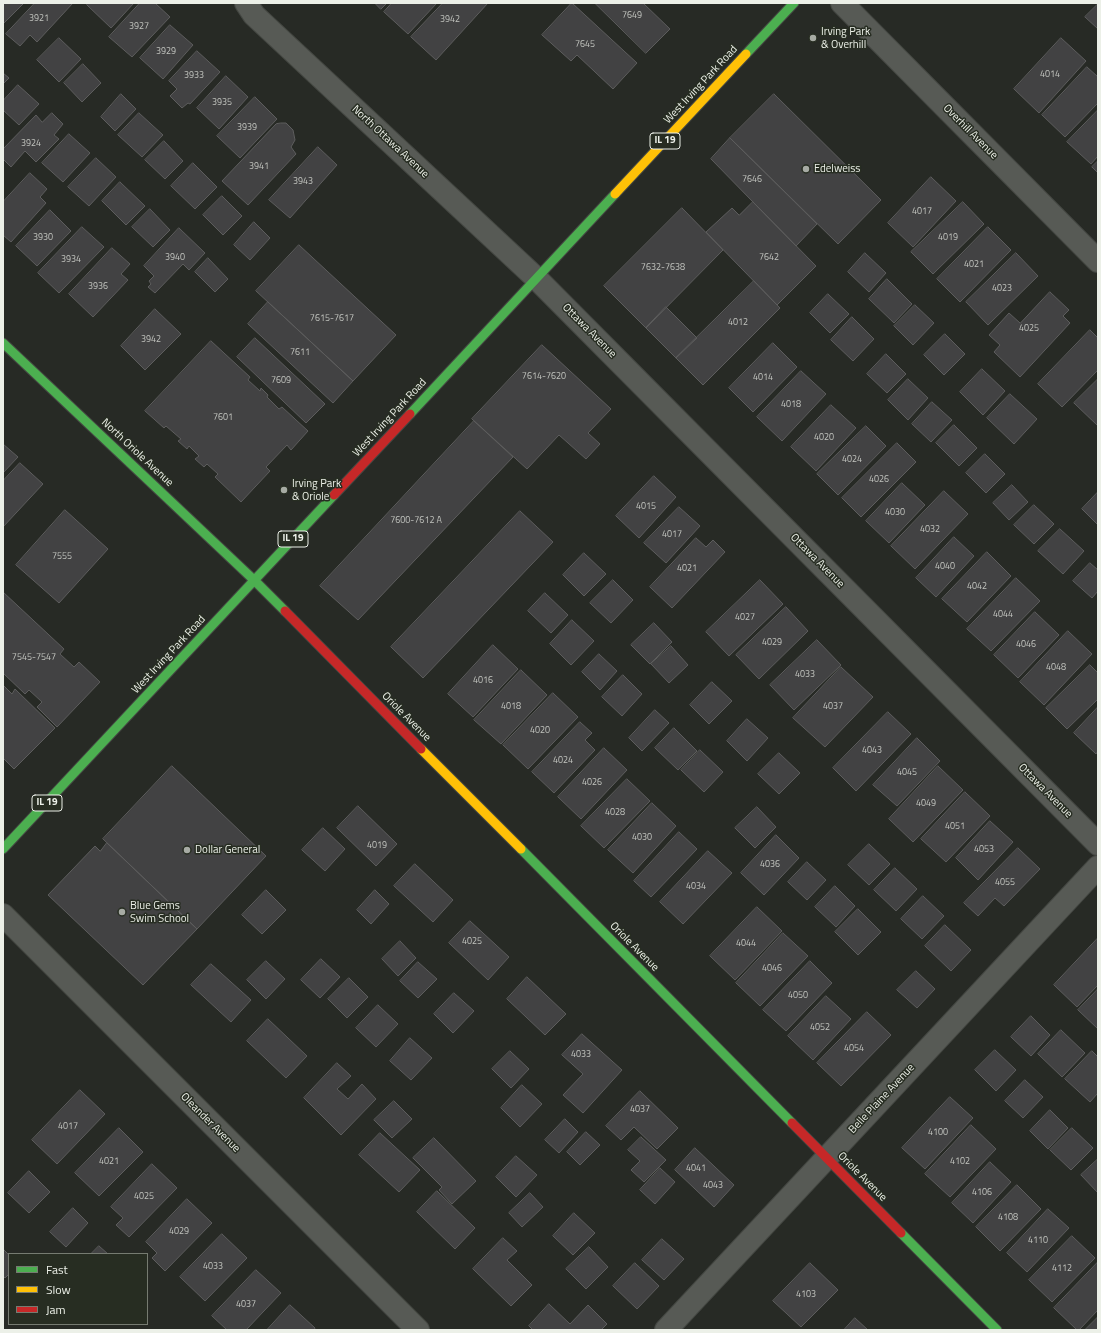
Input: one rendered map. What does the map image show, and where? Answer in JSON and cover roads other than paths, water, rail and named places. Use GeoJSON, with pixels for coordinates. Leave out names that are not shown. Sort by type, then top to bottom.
{"type":"FeatureCollection","features":[{"type":"Feature","properties":{"kind":"street","name":"North Ottawa Avenue"},"geometry":{"type":"LineString","coordinates":[[246,3],[254,15],[536,278]]}},
{"type":"Feature","properties":{"kind":"street","name":"West Irving Park Road"},"geometry":{"type":"LineString","coordinates":[[3,849],[794,3]]}},
{"type":"Feature","properties":{"kind":"street","name":"Overhill Avenue"},"geometry":{"type":"LineString","coordinates":[[842,3],[1098,261]]}},
{"type":"Feature","properties":{"kind":"street","name":"Ottawa Avenue"},"geometry":{"type":"LineString","coordinates":[[536,278],[1098,844]]}},
{"type":"Feature","properties":{"kind":"street","name":"North Oriole Avenue"},"geometry":{"type":"LineString","coordinates":[[3,343],[254,581]]}},
{"type":"Feature","properties":{"kind":"street","name":"Oriole Avenue"},"geometry":{"type":"LineString","coordinates":[[254,581],[997,1330]]}},
{"type":"Feature","properties":{"kind":"street","name":"Belle Plaine Avenue"},"geometry":{"type":"LineString","coordinates":[[666,1330],[1098,867]]}},
{"type":"Feature","properties":{"kind":"street","name":"Oleander Avenue"},"geometry":{"type":"LineString","coordinates":[[3,915],[418,1330]]}},
{"type":"Feature","properties":{"kind":"place","name":"Irving Park & Overhill"},"geometry":{"type":"Point","coordinates":[813,38]}},
{"type":"Feature","properties":{"kind":"place","name":"Edelweiss"},"geometry":{"type":"Point","coordinates":[806,169]}},
{"type":"Feature","properties":{"kind":"place","name":"Irving Park & Oriole"},"geometry":{"type":"Point","coordinates":[284,490]}},
{"type":"Feature","properties":{"kind":"place","name":"Dollar General"},"geometry":{"type":"Point","coordinates":[187,850]}},
{"type":"Feature","properties":{"kind":"place","name":"Blue Gems Swim School"},"geometry":{"type":"Point","coordinates":[122,912]}}]}
